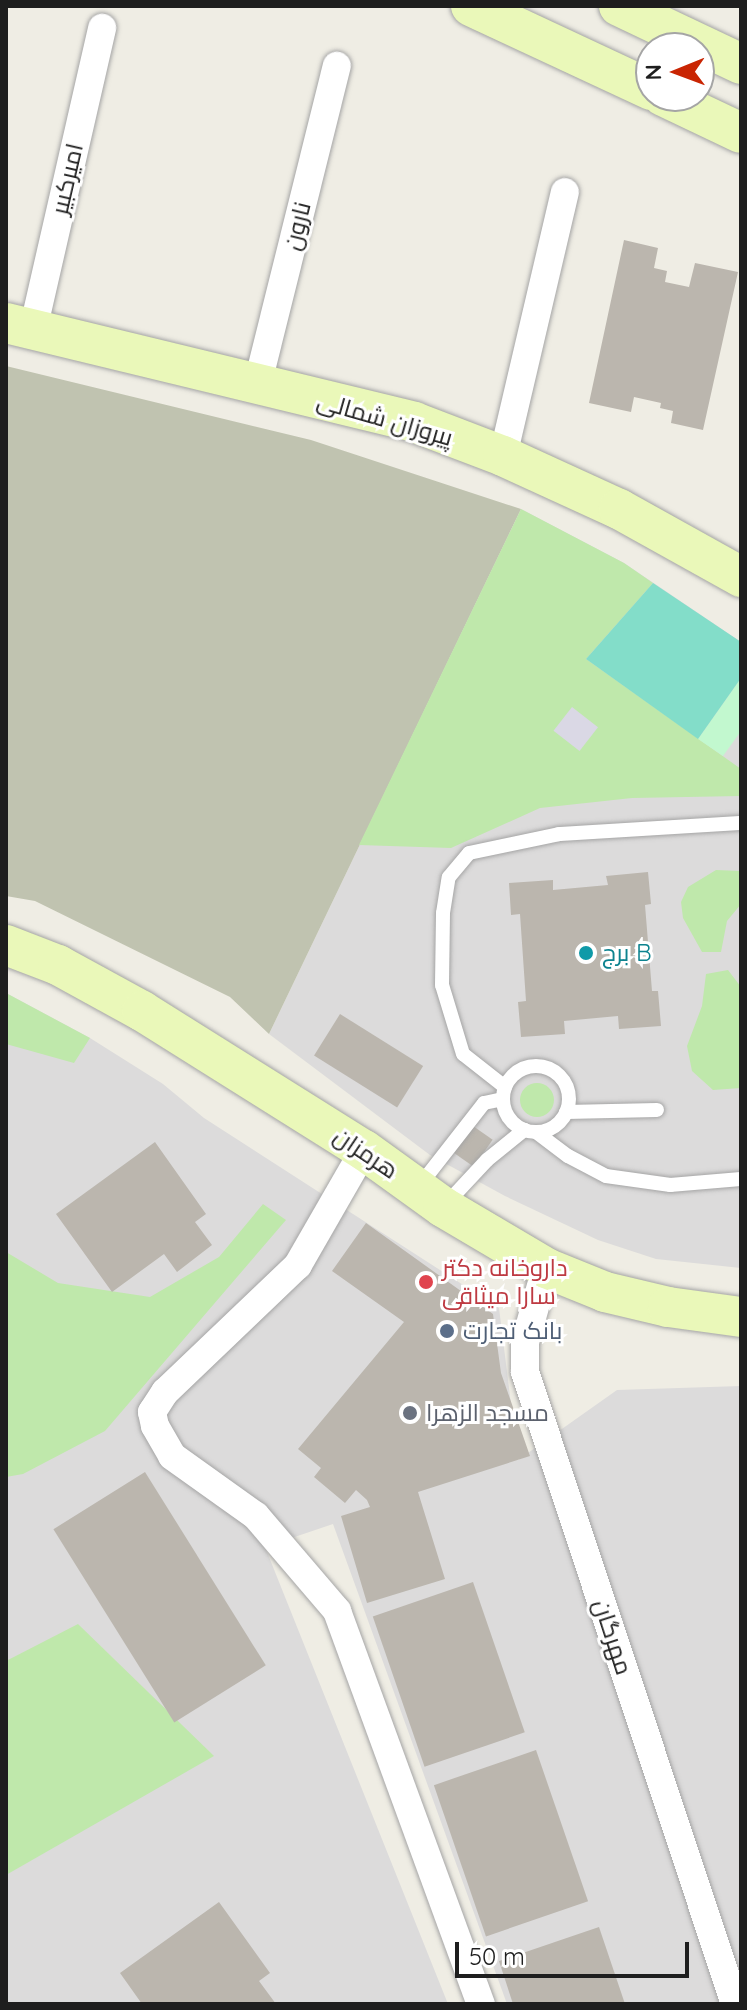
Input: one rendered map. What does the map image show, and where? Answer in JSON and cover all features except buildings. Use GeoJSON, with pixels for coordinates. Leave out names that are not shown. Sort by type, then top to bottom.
{"type":"FeatureCollection","features":[{"type":"Feature","properties":{"kind":"street"},"geometry":{"type":"LineString","coordinates":[[471,6],[635,83]]}},
{"type":"Feature","properties":{"kind":"street"},"geometry":{"type":"LineString","coordinates":[[619,6],[741,64]]}},
{"type":"Feature","properties":{"kind":"street","name":"امیرکبیر"},"geometry":{"type":"LineString","coordinates":[[19,326],[102,28]]}},
{"type":"Feature","properties":{"kind":"street","name":"نارون"},"geometry":{"type":"LineString","coordinates":[[257,386],[337,66]]}},
{"type":"Feature","properties":{"kind":"street"},"geometry":{"type":"LineString","coordinates":[[697,112],[741,133]]}},
{"type":"Feature","properties":{"kind":"street"},"geometry":{"type":"LineString","coordinates":[[503,456],[565,192]]}},
{"type":"Feature","properties":{"kind":"street","name":"پیروزان شمالی"},"geometry":{"type":"LineString","coordinates":[[19,326],[414,422],[503,456],[619,509],[741,577]]}},
{"type":"Feature","properties":{"kind":"street","name":"هرمزان"},"geometry":{"type":"LineString","coordinates":[[6,945],[58,965],[142,1011],[364,1150],[430,1198],[546,1268],[605,1292],[668,1307],[741,1317]]}},
{"type":"Feature","properties":{"kind":"street"},"geometry":{"type":"LineString","coordinates":[[364,1150],[298,1265],[165,1392],[152,1412],[155,1426],[172,1456],[256,1516],[337,1611],[481,2004]]}},
{"type":"Feature","properties":{"kind":"street","name":"مهرگان"},"geometry":{"type":"LineString","coordinates":[[546,1268],[525,1342],[525,1372],[735,2004]]}},
{"type":"Feature","properties":{"kind":"lane"},"geometry":{"type":"LineString","coordinates":[[741,823],[559,834],[469,853],[449,877],[443,913],[442,985],[463,1054],[504,1093],[513,1123],[606,1176],[670,1185],[741,1179]]}},
{"type":"Feature","properties":{"kind":"lane"},"geometry":{"type":"LineString","coordinates":[[523,1069],[548,1069],[566,1086],[566,1112],[560,1123],[530,1131],[430,1198],[484,1103],[504,1093],[523,1069]]}},
{"type":"Feature","properties":{"kind":"lane"},"geometry":{"type":"LineString","coordinates":[[566,1112],[657,1110]]}},
{"type":"Feature","properties":{"kind":"shaded area"},"geometry":{"type":"Polygon","coordinates":[[[6,366],[311,440],[521,509],[269,1034],[230,997],[35,901],[6,896],[6,366]]]}},
{"type":"Feature","properties":{"kind":"shaded area"},"geometry":{"type":"Polygon","coordinates":[[[521,509],[624,563],[741,642],[741,1268],[656,1259],[598,1240],[505,1196],[430,1155],[269,1034],[521,509]]]}},
{"type":"Feature","properties":{"kind":"shaded area"},"geometry":{"type":"Polygon","coordinates":[[[653,583],[741,642],[741,678],[698,739],[586,659],[653,583]]]}},
{"type":"Feature","properties":{"kind":"shaded area"},"geometry":{"type":"Polygon","coordinates":[[[572,707],[598,727],[580,751],[554,731],[572,707]]]}},
{"type":"Feature","properties":{"kind":"shaded area"},"geometry":{"type":"Polygon","coordinates":[[[6,993],[90,1038],[163,1084],[204,1118],[499,1308],[518,1460],[617,1390],[741,1386],[741,2004],[507,2004],[333,1524],[265,1547],[448,2004],[6,2004],[6,993]]]}},
{"type":"Feature","properties":{"kind":"green space"},"geometry":{"type":"Polygon","coordinates":[[[521,509],[624,563],[653,583],[586,659],[741,769],[741,796],[632,798],[540,808],[451,848],[359,845],[521,509]]]}},
{"type":"Feature","properties":{"kind":"green space"},"geometry":{"type":"Polygon","coordinates":[[[741,678],[741,731],[723,756],[698,739],[741,678]]]}},
{"type":"Feature","properties":{"kind":"green space"},"geometry":{"type":"Polygon","coordinates":[[[716,870],[741,871],[741,904],[727,921],[721,952],[702,952],[683,918],[681,902],[688,887],[716,870]]]}},
{"type":"Feature","properties":{"kind":"green space"},"geometry":{"type":"Polygon","coordinates":[[[728,970],[741,987],[741,1088],[713,1090],[692,1071],[687,1046],[702,1006],[706,974],[728,970]]]}},
{"type":"Feature","properties":{"kind":"green space"},"geometry":{"type":"Polygon","coordinates":[[[6,993],[90,1038],[74,1063],[6,1044],[6,993]]]}},
{"type":"Feature","properties":{"kind":"green space"},"geometry":{"type":"Polygon","coordinates":[[[537,1083],[549,1088],[554,1100],[549,1112],[537,1117],[525,1112],[520,1100],[525,1088],[537,1083]]]}},
{"type":"Feature","properties":{"kind":"green space"},"geometry":{"type":"Polygon","coordinates":[[[263,1204],[286,1220],[105,1431],[23,1474],[6,1477],[6,1252],[58,1283],[150,1297],[219,1257],[263,1204]]]}},
{"type":"Feature","properties":{"kind":"green space"},"geometry":{"type":"Polygon","coordinates":[[[78,1624],[214,1756],[6,1875],[6,1661],[78,1624]]]}},
{"type":"Feature","properties":{"kind":"place","name":"برج B"},"geometry":{"type":"Point","coordinates":[586,953]}},
{"type":"Feature","properties":{"kind":"place","name":"داروخانه دکتر سارا میثاقی"},"geometry":{"type":"Point","coordinates":[426,1282]}},
{"type":"Feature","properties":{"kind":"place","name":"بانک تجارت"},"geometry":{"type":"Point","coordinates":[447,1331]}},
{"type":"Feature","properties":{"kind":"place","name":"مسجد الزهرا"},"geometry":{"type":"Point","coordinates":[410,1413]}}]}
